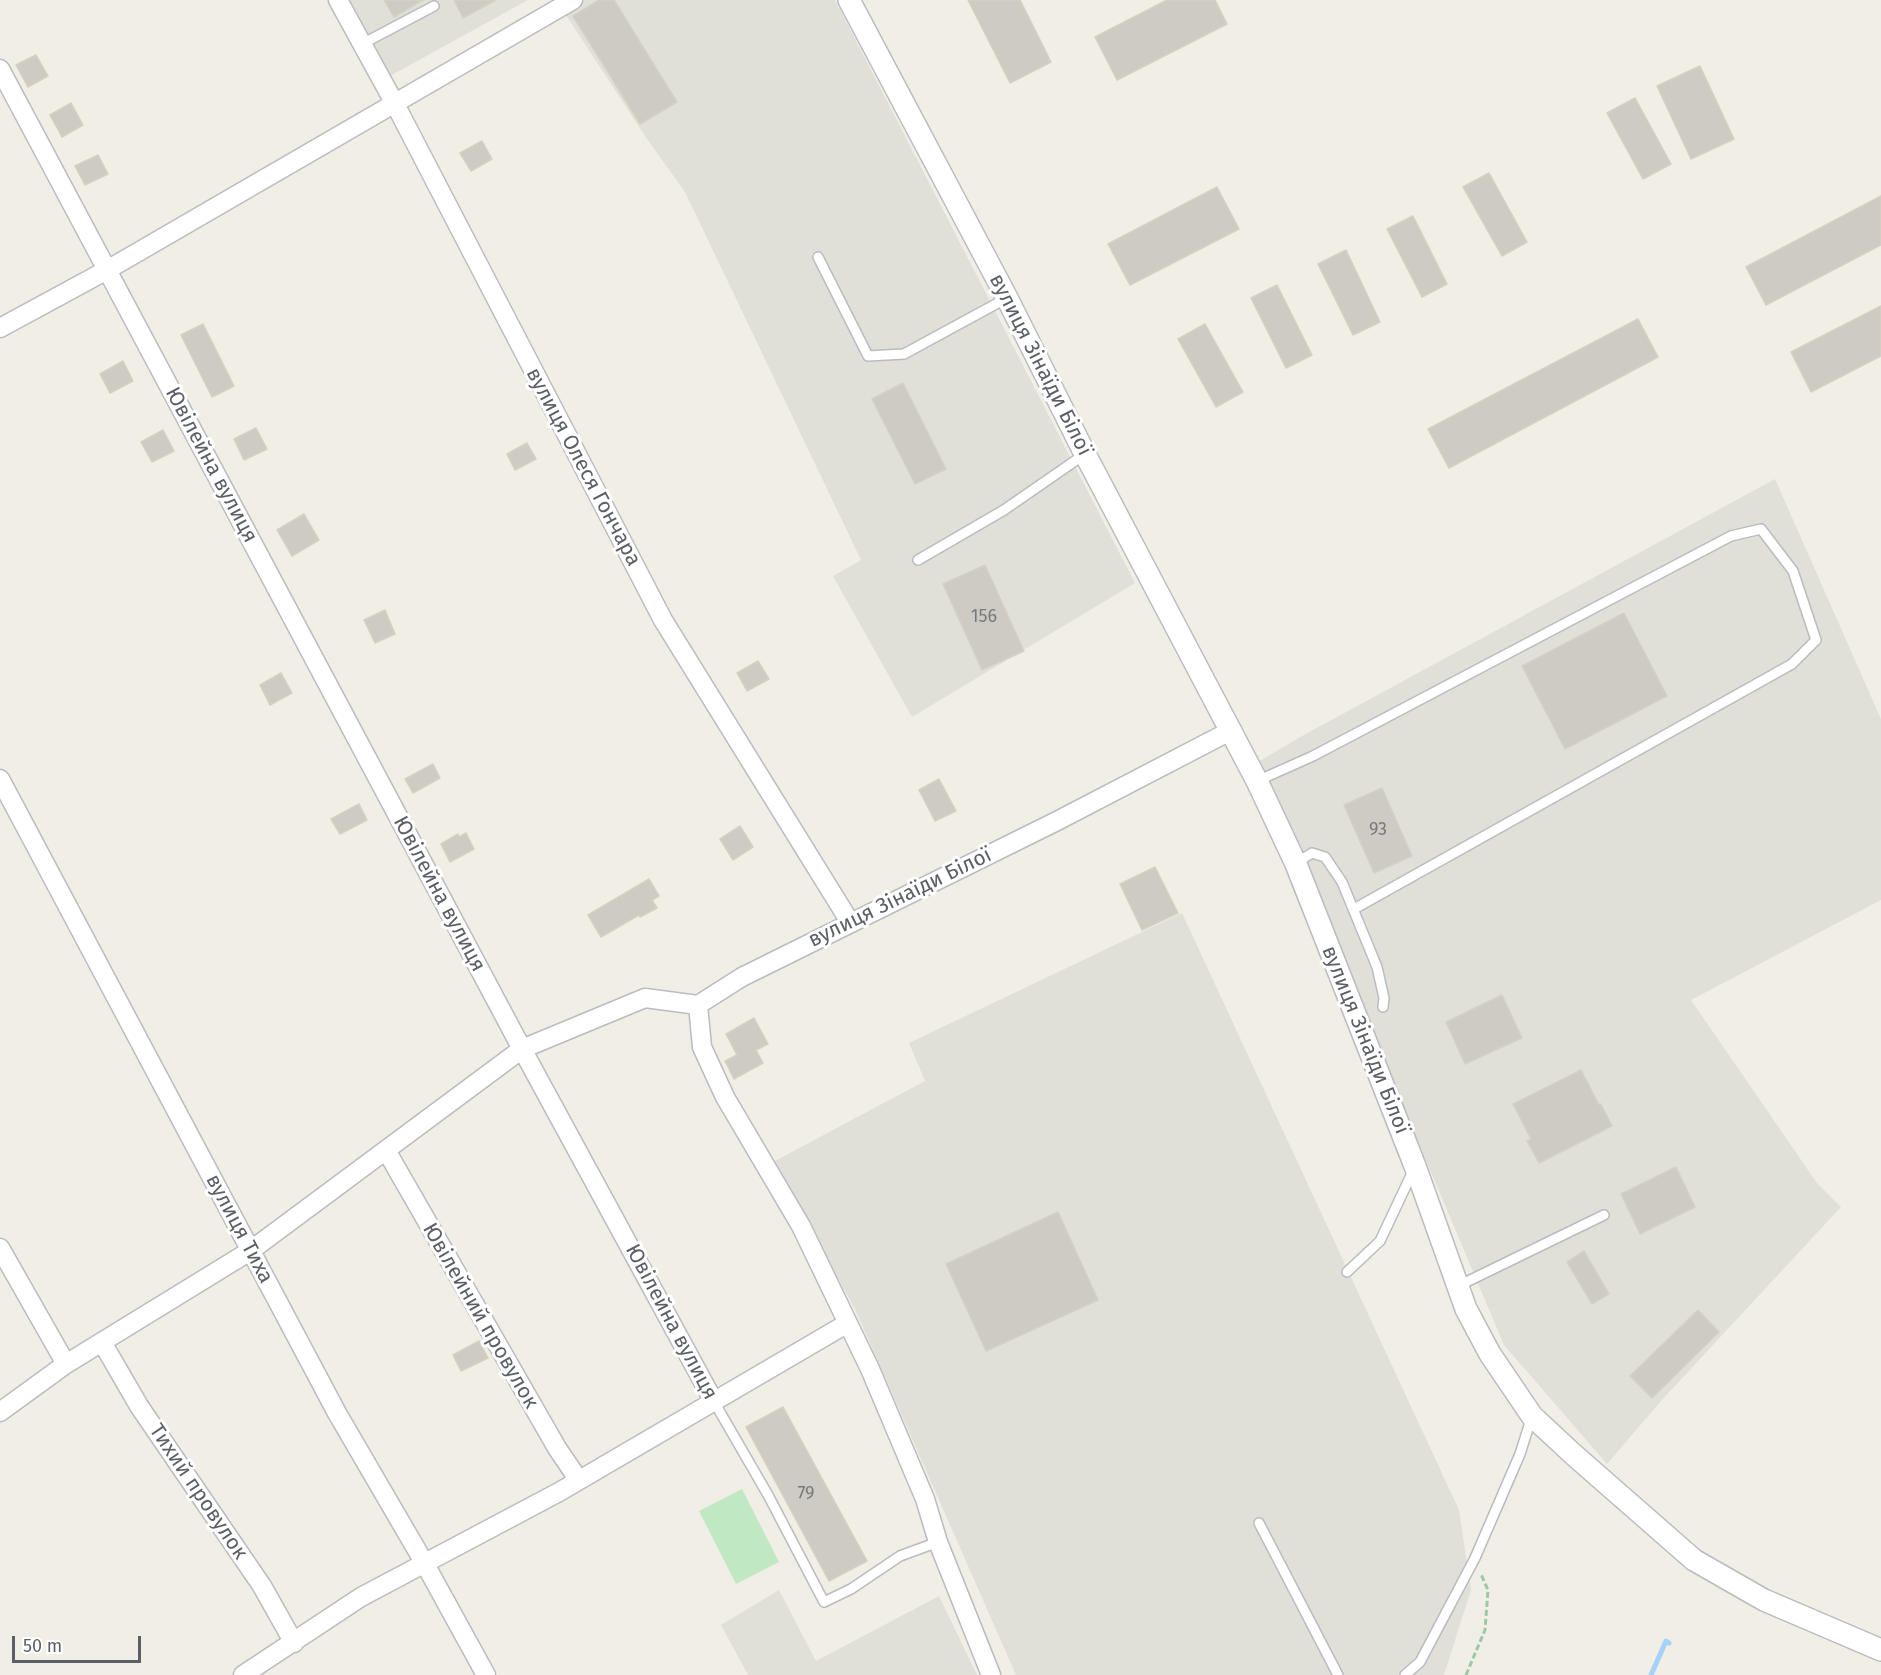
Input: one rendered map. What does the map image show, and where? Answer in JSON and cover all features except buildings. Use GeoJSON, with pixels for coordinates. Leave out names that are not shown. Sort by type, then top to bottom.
{"type":"FeatureCollection","features":[{"type":"Feature","properties":{"kind":"street","name":"вулиця Олеся Гончара"},"geometry":{"type":"LineString","coordinates":[[338,0],[663,620],[850,922]]}},
{"type":"Feature","properties":{"kind":"street"},"geometry":{"type":"LineString","coordinates":[[0,328],[107,270],[573,0]]}},
{"type":"Feature","properties":{"kind":"street","name":"вулиця Зінаїди Білої"},"geometry":{"type":"LineString","coordinates":[[849,0],[1007,298],[1085,454],[1257,781],[1296,864],[1415,1166],[1466,1309],[1490,1354],[1532,1416],[1694,1560],[1764,1600],[1881,1650]]}},
{"type":"Feature","properties":{"kind":"street","name":"Ювілейна вулиця"},"geometry":{"type":"LineString","coordinates":[[0,69],[522,1049],[713,1400]]}},
{"type":"Feature","properties":{"kind":"street","name":"вулиця Зінаїди Білої"},"geometry":{"type":"LineString","coordinates":[[698,1005],[742,977],[1057,821],[1232,730]]}},
{"type":"Feature","properties":{"kind":"street","name":"вулиця Тиха"},"geometry":{"type":"LineString","coordinates":[[0,779],[337,1413],[425,1564],[486,1675]]}},
{"type":"Feature","properties":{"kind":"street"},"geometry":{"type":"LineString","coordinates":[[0,1412],[66,1365],[250,1251],[522,1049],[645,998],[698,1005],[702,1047],[725,1097],[801,1226],[870,1369],[925,1499],[938,1542],[991,1675]]}},
{"type":"Feature","properties":{"kind":"street","name":"Ювілейний провулок"},"geometry":{"type":"LineString","coordinates":[[386,1150],[557,1448],[578,1479]]}},
{"type":"Feature","properties":{"kind":"street"},"geometry":{"type":"LineString","coordinates":[[0,1248],[66,1365]]}},
{"type":"Feature","properties":{"kind":"street"},"geometry":{"type":"LineString","coordinates":[[243,1675],[361,1597],[425,1564],[669,1428],[713,1400],[848,1323]]}},
{"type":"Feature","properties":{"kind":"street","name":"Тихий провулок"},"geometry":{"type":"LineString","coordinates":[[102,1342],[139,1406],[262,1586],[294,1643]]}},
{"type":"Feature","properties":{"kind":"lane"},"geometry":{"type":"LineString","coordinates":[[362,44],[434,6]]}},
{"type":"Feature","properties":{"kind":"lane"},"geometry":{"type":"LineString","coordinates":[[818,257],[868,356],[904,354],[1007,298]]}},
{"type":"Feature","properties":{"kind":"lane"},"geometry":{"type":"LineString","coordinates":[[918,560],[1004,510],[1085,454]]}},
{"type":"Feature","properties":{"kind":"lane"},"geometry":{"type":"LineString","coordinates":[[1257,781],[1313,756],[1731,536],[1761,529],[1793,572],[1816,640],[1792,664],[1354,909]]}},
{"type":"Feature","properties":{"kind":"lane"},"geometry":{"type":"LineString","coordinates":[[1296,864],[1312,853],[1325,857],[1342,882],[1377,967],[1384,998],[1383,1007]]}},
{"type":"Feature","properties":{"kind":"lane"},"geometry":{"type":"LineString","coordinates":[[1347,1272],[1380,1241],[1415,1166]]}},
{"type":"Feature","properties":{"kind":"lane"},"geometry":{"type":"LineString","coordinates":[[1458,1286],[1604,1215]]}},
{"type":"Feature","properties":{"kind":"lane","name":"Ювілейна вулиця"},"geometry":{"type":"LineString","coordinates":[[713,1400],[768,1495],[824,1602],[851,1588],[900,1556],[938,1542]]}},
{"type":"Feature","properties":{"kind":"lane"},"geometry":{"type":"LineString","coordinates":[[1405,1675],[1420,1662],[1474,1558],[1520,1454],[1532,1416]]}},
{"type":"Feature","properties":{"kind":"lane"},"geometry":{"type":"LineString","coordinates":[[1259,1523],[1338,1675]]}},
{"type":"Feature","properties":{"kind":"path"},"geometry":{"type":"LineString","coordinates":[[1466,1675],[1485,1630],[1488,1590],[1474,1558]]}},
{"type":"Feature","properties":{"kind":"shaded area"},"geometry":{"type":"Polygon","coordinates":[[[349,0],[528,0],[390,76],[349,0]]]}},
{"type":"Feature","properties":{"kind":"shaded area"},"geometry":{"type":"Polygon","coordinates":[[[583,0],[835,0],[1135,583],[912,717],[833,576],[861,560],[685,192],[647,139],[564,12],[583,0]]]}},
{"type":"Feature","properties":{"kind":"shaded area"},"geometry":{"type":"Polygon","coordinates":[[[1775,479],[1881,719],[1881,900],[1691,1000],[1817,1183],[1841,1207],[1661,1401],[1607,1464],[1504,1345],[1258,762],[1775,479]]]}},
{"type":"Feature","properties":{"kind":"shaded area"},"geometry":{"type":"Polygon","coordinates":[[[1182,913],[1459,1510],[1471,1590],[1444,1675],[1016,1675],[855,1309],[773,1162],[925,1081],[909,1043],[1182,913]]]}},
{"type":"Feature","properties":{"kind":"shaded area"},"geometry":{"type":"Polygon","coordinates":[[[779,1590],[816,1661],[939,1596],[977,1675],[748,1675],[721,1625],[779,1590]]]}},
{"type":"Feature","properties":{"kind":"green space"},"geometry":{"type":"Polygon","coordinates":[[[742,1489],[779,1562],[736,1584],[699,1511],[742,1489]]]}},
{"type":"Feature","properties":{"kind":"waterway"},"geometry":{"type":"LineString","coordinates":[[1651,1675],[1666,1641],[1669,1643]]}}]}
